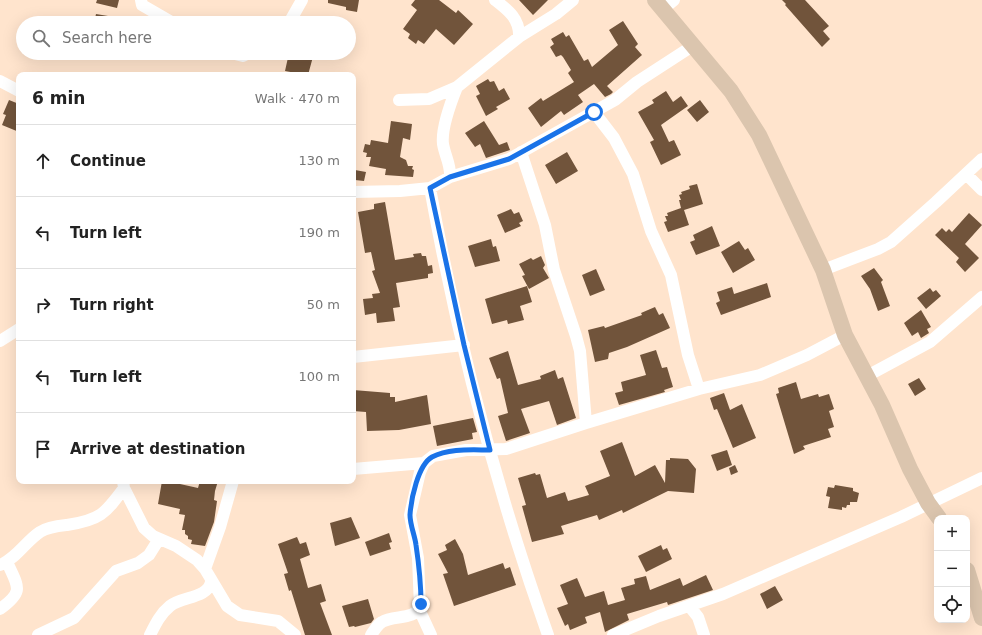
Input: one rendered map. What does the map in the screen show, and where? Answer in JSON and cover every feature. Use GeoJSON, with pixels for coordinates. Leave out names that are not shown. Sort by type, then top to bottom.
{"type":"FeatureCollection","features":[{"type":"Feature","properties":{"kind":"main road"},"geometry":{"type":"LineString","coordinates":[[664,3],[694,45],[731,91],[759,135],[823,270],[845,335],[867,376],[910,469],[928,503],[937,515]]}},
{"type":"Feature","properties":{"kind":"main road"},"geometry":{"type":"LineString","coordinates":[[970,580],[982,618]]}},
{"type":"Feature","properties":{"kind":"street"},"geometry":{"type":"LineString","coordinates":[[141,0],[142,5],[152,5],[165,16]]}},
{"type":"Feature","properties":{"kind":"street"},"geometry":{"type":"LineString","coordinates":[[293,16],[302,0]]}},
{"type":"Feature","properties":{"kind":"street"},"geometry":{"type":"LineString","coordinates":[[495,0],[516,20],[520,28],[519,37]]}},
{"type":"Feature","properties":{"kind":"street"},"geometry":{"type":"LineString","coordinates":[[399,100],[428,99],[457,87],[519,37],[556,14],[573,0]]}},
{"type":"Feature","properties":{"kind":"street"},"geometry":{"type":"LineString","coordinates":[[356,192],[430,188],[450,177],[487,167],[521,152],[615,100],[636,82],[694,45]]}},
{"type":"Feature","properties":{"kind":"street"},"geometry":{"type":"LineString","coordinates":[[0,81],[16,89]]}},
{"type":"Feature","properties":{"kind":"street"},"geometry":{"type":"LineString","coordinates":[[450,177],[450,166],[443,140],[448,112],[457,87]]}},
{"type":"Feature","properties":{"kind":"street"},"geometry":{"type":"LineString","coordinates":[[594,112],[614,138],[633,174],[651,231],[671,275],[688,355],[699,389]]}},
{"type":"Feature","properties":{"kind":"street"},"geometry":{"type":"LineString","coordinates":[[521,152],[544,219],[554,270],[578,346],[586,423]]}},
{"type":"Feature","properties":{"kind":"street"},"geometry":{"type":"LineString","coordinates":[[823,270],[878,249],[890,242],[982,159]]}},
{"type":"Feature","properties":{"kind":"street"},"geometry":{"type":"LineString","coordinates":[[966,174],[982,190]]}},
{"type":"Feature","properties":{"kind":"street"},"geometry":{"type":"LineString","coordinates":[[430,188],[464,345],[490,450],[505,498],[520,555],[548,635]]}},
{"type":"Feature","properties":{"kind":"street"},"geometry":{"type":"LineString","coordinates":[[867,376],[895,362],[939,336],[982,297]]}},
{"type":"Feature","properties":{"kind":"street"},"geometry":{"type":"LineString","coordinates":[[0,341],[16,331]]}},
{"type":"Feature","properties":{"kind":"street"},"geometry":{"type":"LineString","coordinates":[[431,635],[419,609],[421,598],[418,558],[410,515],[416,484],[424,463],[433,456],[466,450],[506,450],[517,447],[586,423],[699,389],[760,375],[807,355],[845,335]]}},
{"type":"Feature","properties":{"kind":"street"},"geometry":{"type":"LineString","coordinates":[[356,356],[464,345]]}},
{"type":"Feature","properties":{"kind":"street"},"geometry":{"type":"LineString","coordinates":[[356,469],[424,463]]}},
{"type":"Feature","properties":{"kind":"street"},"geometry":{"type":"LineString","coordinates":[[613,635],[659,616],[690,607],[723,594],[982,478]]}},
{"type":"Feature","properties":{"kind":"street"},"geometry":{"type":"LineString","coordinates":[[205,569],[220,528],[232,484]]}},
{"type":"Feature","properties":{"kind":"street"},"geometry":{"type":"LineString","coordinates":[[124,485],[144,528],[159,539],[191,555],[205,569],[222,599],[236,613],[252,618],[275,620],[295,635]]}},
{"type":"Feature","properties":{"kind":"street"},"geometry":{"type":"LineString","coordinates":[[0,609],[12,601],[17,592],[16,582],[3,563],[42,531],[51,527],[86,522],[99,516],[108,510],[124,485]]}},
{"type":"Feature","properties":{"kind":"street"},"geometry":{"type":"LineString","coordinates":[[38,635],[74,618],[116,571],[138,563],[149,555],[159,539]]}},
{"type":"Feature","properties":{"kind":"street"},"geometry":{"type":"LineString","coordinates":[[150,635],[160,618],[170,606],[180,600],[204,593],[208,590],[211,582]]}},
{"type":"Feature","properties":{"kind":"street"},"geometry":{"type":"LineString","coordinates":[[690,607],[698,617],[704,635]]}},
{"type":"Feature","properties":{"kind":"street"},"geometry":{"type":"LineString","coordinates":[[372,635],[378,624],[412,614],[419,609]]}},
{"type":"Feature","properties":{"kind":"building"},"geometry":{"type":"Polygon","coordinates":[[[97,0],[119,0],[117,8],[96,3],[97,0]]]}},
{"type":"Feature","properties":{"kind":"building"},"geometry":{"type":"Polygon","coordinates":[[[328,0],[359,0],[357,12],[346,10],[346,7],[328,3],[328,0]]]}},
{"type":"Feature","properties":{"kind":"building"},"geometry":{"type":"Polygon","coordinates":[[[415,0],[439,0],[456,13],[458,10],[473,24],[454,45],[436,29],[424,44],[418,40],[416,44],[408,38],[410,34],[403,29],[417,10],[411,5],[415,0]]]}},
{"type":"Feature","properties":{"kind":"building"},"geometry":{"type":"Polygon","coordinates":[[[519,0],[548,0],[533,15],[519,0]]]}},
{"type":"Feature","properties":{"kind":"building"},"geometry":{"type":"Polygon","coordinates":[[[782,0],[805,0],[829,26],[823,31],[830,39],[822,47],[782,0]]]}},
{"type":"Feature","properties":{"kind":"building"},"geometry":{"type":"Polygon","coordinates":[[[96,14],[108,16],[96,16],[96,14]]]}},
{"type":"Feature","properties":{"kind":"building"},"geometry":{"type":"Polygon","coordinates":[[[623,21],[638,44],[635,47],[642,55],[607,86],[613,92],[611,94],[605,97],[594,84],[578,95],[583,102],[564,115],[561,111],[541,127],[528,108],[541,98],[543,101],[574,82],[568,73],[571,70],[563,57],[561,55],[556,57],[550,47],[554,44],[551,39],[563,32],[566,37],[569,35],[584,61],[588,59],[592,67],[618,45],[609,30],[623,21]]]}},
{"type":"Feature","properties":{"kind":"building"},"geometry":{"type":"Polygon","coordinates":[[[287,60],[312,60],[309,72],[285,71],[287,60]]]}},
{"type":"Feature","properties":{"kind":"building"},"geometry":{"type":"Polygon","coordinates":[[[488,79],[490,82],[494,81],[499,91],[504,88],[510,99],[496,107],[498,109],[486,116],[476,96],[480,94],[476,86],[488,79]]]}},
{"type":"Feature","properties":{"kind":"building"},"geometry":{"type":"Polygon","coordinates":[[[666,91],[673,102],[681,96],[688,106],[661,125],[669,142],[674,140],[681,155],[661,165],[650,142],[654,140],[638,112],[654,103],[652,100],[666,91]]]}},
{"type":"Feature","properties":{"kind":"building"},"geometry":{"type":"Polygon","coordinates":[[[9,100],[16,103],[16,131],[2,125],[6,115],[3,114],[9,100]]]}},
{"type":"Feature","properties":{"kind":"building"},"geometry":{"type":"Polygon","coordinates":[[[700,100],[709,112],[697,122],[687,110],[700,100]]]}},
{"type":"Feature","properties":{"kind":"building"},"geometry":{"type":"Polygon","coordinates":[[[391,121],[412,124],[410,140],[403,138],[400,157],[406,160],[408,166],[413,166],[413,177],[385,175],[386,169],[369,166],[371,157],[366,157],[367,153],[363,152],[365,144],[370,145],[371,140],[388,143],[391,121]]]}},
{"type":"Feature","properties":{"kind":"building"},"geometry":{"type":"Polygon","coordinates":[[[484,121],[499,145],[507,142],[510,150],[486,158],[480,144],[475,147],[465,133],[484,121]]]}},
{"type":"Feature","properties":{"kind":"building"},"geometry":{"type":"Polygon","coordinates":[[[567,152],[578,171],[556,184],[545,165],[567,152]]]}},
{"type":"Feature","properties":{"kind":"building"},"geometry":{"type":"Polygon","coordinates":[[[356,170],[366,172],[364,181],[356,180],[356,170]]]}},
{"type":"Feature","properties":{"kind":"building"},"geometry":{"type":"Polygon","coordinates":[[[697,184],[703,204],[684,210],[689,225],[668,232],[664,222],[667,221],[665,216],[668,216],[667,213],[681,208],[679,200],[681,200],[679,195],[682,194],[681,192],[690,189],[689,186],[697,184]]]}},
{"type":"Feature","properties":{"kind":"building"},"geometry":{"type":"Polygon","coordinates":[[[385,202],[395,260],[414,257],[413,254],[421,253],[422,256],[426,256],[428,266],[432,265],[433,273],[428,274],[428,278],[396,283],[400,307],[393,308],[395,321],[377,323],[376,313],[365,315],[363,299],[373,298],[372,294],[380,293],[372,271],[375,270],[371,252],[365,253],[358,212],[374,209],[374,204],[385,202]]]}},
{"type":"Feature","properties":{"kind":"building"},"geometry":{"type":"Polygon","coordinates":[[[511,209],[514,214],[519,212],[523,221],[519,223],[521,226],[505,233],[497,215],[511,209]]]}},
{"type":"Feature","properties":{"kind":"building"},"geometry":{"type":"Polygon","coordinates":[[[969,213],[982,225],[965,244],[979,258],[965,272],[956,262],[959,258],[935,235],[942,228],[946,232],[949,229],[952,232],[969,213]]]}},
{"type":"Feature","properties":{"kind":"building"},"geometry":{"type":"Polygon","coordinates":[[[712,226],[720,246],[696,255],[690,242],[695,240],[693,235],[712,226]]]}},
{"type":"Feature","properties":{"kind":"building"},"geometry":{"type":"Polygon","coordinates":[[[491,239],[493,247],[496,246],[500,261],[475,267],[468,246],[491,239]]]}},
{"type":"Feature","properties":{"kind":"building"},"geometry":{"type":"Polygon","coordinates":[[[739,241],[745,250],[748,248],[755,260],[733,273],[721,252],[739,241]]]}},
{"type":"Feature","properties":{"kind":"building"},"geometry":{"type":"Polygon","coordinates":[[[541,256],[545,265],[543,268],[549,278],[529,289],[522,276],[525,275],[519,264],[531,258],[533,260],[541,256]]]}},
{"type":"Feature","properties":{"kind":"building"},"geometry":{"type":"Polygon","coordinates":[[[874,268],[883,280],[881,282],[890,306],[878,311],[870,289],[861,276],[874,268]]]}},
{"type":"Feature","properties":{"kind":"building"},"geometry":{"type":"Polygon","coordinates":[[[596,269],[605,290],[590,296],[582,275],[596,269]]]}},
{"type":"Feature","properties":{"kind":"building"},"geometry":{"type":"Polygon","coordinates":[[[767,283],[771,297],[721,315],[716,303],[720,301],[717,292],[732,287],[734,294],[767,283]]]}},
{"type":"Feature","properties":{"kind":"building"},"geometry":{"type":"Polygon","coordinates":[[[527,286],[532,302],[520,306],[524,320],[508,324],[507,320],[492,324],[485,299],[527,286]]]}},
{"type":"Feature","properties":{"kind":"building"},"geometry":{"type":"Polygon","coordinates":[[[930,288],[933,292],[936,290],[941,296],[926,309],[917,298],[930,288]]]}},
{"type":"Feature","properties":{"kind":"building"},"geometry":{"type":"Polygon","coordinates":[[[655,307],[659,315],[663,313],[670,328],[627,347],[609,353],[608,359],[595,362],[588,330],[604,326],[605,328],[642,315],[641,313],[655,307]]]}},
{"type":"Feature","properties":{"kind":"building"},"geometry":{"type":"Polygon","coordinates":[[[921,310],[931,327],[927,329],[929,333],[921,338],[918,332],[912,336],[904,323],[921,310]]]}},
{"type":"Feature","properties":{"kind":"building"},"geometry":{"type":"Polygon","coordinates":[[[656,350],[662,368],[667,367],[673,387],[664,390],[665,392],[619,405],[615,393],[623,391],[621,382],[646,375],[640,355],[656,350]]]}},
{"type":"Feature","properties":{"kind":"building"},"geometry":{"type":"Polygon","coordinates":[[[508,351],[518,385],[541,379],[540,376],[555,370],[558,379],[563,377],[576,418],[557,425],[549,401],[521,409],[530,433],[506,441],[498,416],[508,413],[500,378],[497,379],[489,358],[508,351]]]}},
{"type":"Feature","properties":{"kind":"building"},"geometry":{"type":"Polygon","coordinates":[[[919,378],[926,389],[915,396],[908,384],[919,378]]]}},
{"type":"Feature","properties":{"kind":"building"},"geometry":{"type":"Polygon","coordinates":[[[796,382],[801,399],[818,394],[819,397],[829,394],[834,409],[829,411],[834,427],[828,429],[831,437],[803,446],[805,449],[794,454],[776,394],[779,393],[778,388],[796,382]]]}},
{"type":"Feature","properties":{"kind":"building"},"geometry":{"type":"Polygon","coordinates":[[[356,390],[390,393],[390,397],[395,397],[395,402],[427,395],[431,424],[399,430],[367,431],[366,412],[356,411],[356,390]]]}},
{"type":"Feature","properties":{"kind":"building"},"geometry":{"type":"Polygon","coordinates":[[[724,393],[730,410],[742,404],[756,438],[733,448],[717,409],[714,410],[710,398],[724,393]]]}},
{"type":"Feature","properties":{"kind":"building"},"geometry":{"type":"Polygon","coordinates":[[[473,418],[477,432],[472,433],[473,439],[437,446],[433,426],[473,418]]]}},
{"type":"Feature","properties":{"kind":"building"},"geometry":{"type":"Polygon","coordinates":[[[622,442],[635,476],[655,465],[665,483],[666,460],[670,460],[670,458],[688,459],[696,469],[694,493],[668,491],[623,513],[622,510],[599,520],[597,515],[561,526],[564,534],[532,542],[522,506],[526,505],[518,478],[535,473],[536,475],[540,474],[547,498],[565,492],[568,501],[589,495],[585,486],[610,476],[600,451],[622,442]]]}},
{"type":"Feature","properties":{"kind":"building"},"geometry":{"type":"Polygon","coordinates":[[[727,450],[732,465],[717,471],[711,455],[727,450]]]}},
{"type":"Feature","properties":{"kind":"building"},"geometry":{"type":"Polygon","coordinates":[[[735,465],[738,472],[731,475],[729,468],[735,465]]]}},
{"type":"Feature","properties":{"kind":"building"},"geometry":{"type":"Polygon","coordinates":[[[161,484],[180,484],[198,488],[199,484],[217,484],[214,500],[217,501],[214,522],[205,546],[191,544],[192,540],[188,539],[188,536],[185,534],[185,530],[182,530],[185,515],[179,514],[180,509],[158,504],[161,484]]]}},
{"type":"Feature","properties":{"kind":"building"},"geometry":{"type":"Polygon","coordinates":[[[835,485],[853,488],[853,491],[859,493],[857,502],[850,502],[850,505],[847,505],[846,508],[842,507],[842,510],[828,508],[830,497],[826,496],[828,487],[834,488],[835,485]]]}},
{"type":"Feature","properties":{"kind":"building"},"geometry":{"type":"Polygon","coordinates":[[[351,517],[360,538],[335,546],[330,523],[351,517]]]}},
{"type":"Feature","properties":{"kind":"building"},"geometry":{"type":"Polygon","coordinates":[[[389,533],[392,542],[389,543],[391,549],[370,556],[365,542],[389,533]]]}},
{"type":"Feature","properties":{"kind":"building"},"geometry":{"type":"Polygon","coordinates":[[[297,537],[300,544],[306,542],[310,555],[300,559],[308,588],[321,584],[326,601],[320,603],[332,635],[305,635],[291,590],[289,591],[284,574],[288,573],[278,544],[297,537]]]}},
{"type":"Feature","properties":{"kind":"building"},"geometry":{"type":"Polygon","coordinates":[[[455,539],[463,554],[468,575],[503,563],[505,569],[510,567],[516,585],[454,606],[443,574],[448,573],[438,554],[447,550],[445,545],[455,539]]]}},
{"type":"Feature","properties":{"kind":"building"},"geometry":{"type":"Polygon","coordinates":[[[661,545],[663,550],[667,548],[672,559],[646,572],[638,556],[661,545]]]}},
{"type":"Feature","properties":{"kind":"building"},"geometry":{"type":"Polygon","coordinates":[[[706,575],[713,590],[668,605],[667,602],[627,614],[629,620],[605,632],[600,612],[585,617],[587,623],[570,630],[568,624],[565,626],[557,608],[568,604],[560,585],[577,578],[585,597],[604,591],[608,605],[625,600],[621,588],[635,584],[634,579],[646,576],[650,590],[680,578],[683,586],[706,575]]]}},
{"type":"Feature","properties":{"kind":"building"},"geometry":{"type":"Polygon","coordinates":[[[775,586],[783,600],[767,609],[760,594],[775,586]]]}},
{"type":"Feature","properties":{"kind":"building"},"geometry":{"type":"Polygon","coordinates":[[[368,599],[374,619],[371,623],[349,627],[342,606],[368,599]]]}},
{"type":"Feature","properties":{"kind":"route"},"geometry":{"type":"LineString","coordinates":[[421,604],[418,558],[410,515],[416,484],[424,463],[433,456],[443,453],[466,450],[490,450],[464,345],[430,188],[450,177],[509,159],[594,112]]}}]}
